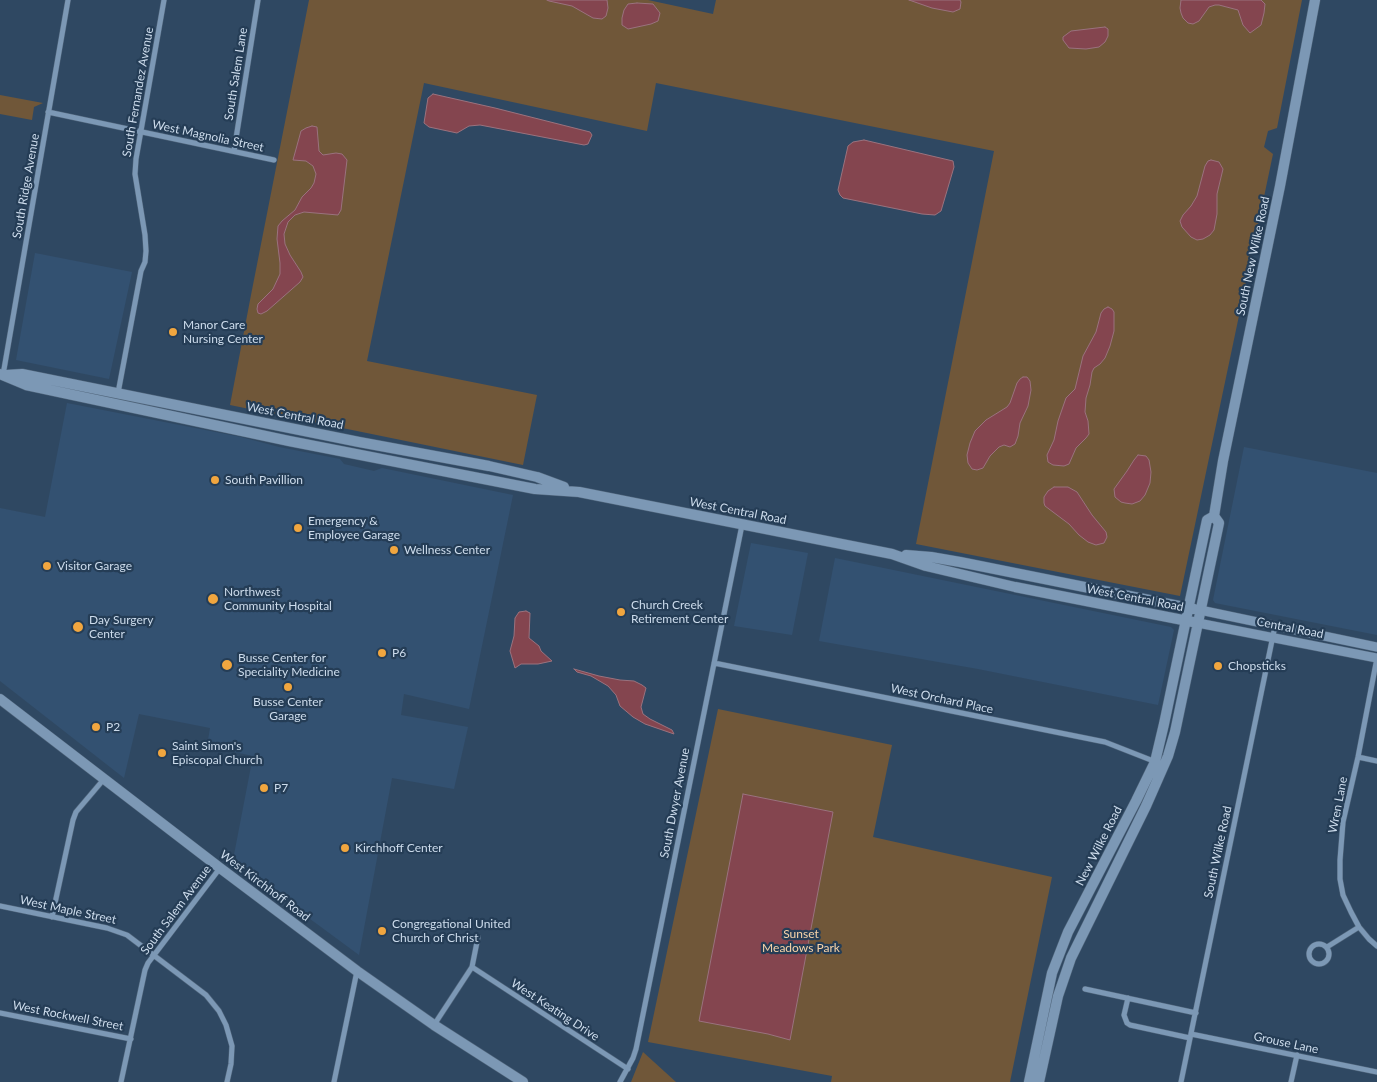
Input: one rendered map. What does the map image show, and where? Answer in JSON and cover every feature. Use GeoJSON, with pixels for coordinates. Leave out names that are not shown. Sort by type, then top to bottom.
{"type":"FeatureCollection","features":[{"type":"Feature","properties":{"kind":"main road","name":"South New Wilke Road"},"geometry":{"type":"LineString","coordinates":[[1198,623],[1219,523],[1214,516],[1223,461],[1315,0]]}},
{"type":"Feature","properties":{"kind":"main road","name":"West Central Road"},"geometry":{"type":"LineString","coordinates":[[2,374],[22,374],[359,442],[490,466],[537,477],[580,492]]}},
{"type":"Feature","properties":{"kind":"main road","name":"West Central Road"},"geometry":{"type":"LineString","coordinates":[[2,374],[26,385],[289,441],[535,488],[580,492],[892,554],[931,557],[1200,610]]}},
{"type":"Feature","properties":{"kind":"main road","name":"South New Wilke Road"},"geometry":{"type":"LineString","coordinates":[[1186,621],[1207,520],[1214,516]]}},
{"type":"Feature","properties":{"kind":"main road","name":"West Central Road"},"geometry":{"type":"LineString","coordinates":[[892,554],[926,566],[1198,623]]}},
{"type":"Feature","properties":{"kind":"main road","name":"New Wilke Road"},"geometry":{"type":"LineString","coordinates":[[1039,1082],[1058,996],[1071,958],[1146,806],[1159,764],[1186,621]]}},
{"type":"Feature","properties":{"kind":"main road","name":"New Wilke Road"},"geometry":{"type":"LineString","coordinates":[[1029,1082],[1052,973],[1068,932],[1136,801],[1159,764],[1175,732],[1198,623]]}},
{"type":"Feature","properties":{"kind":"main road","name":"West Kirchhoff Road"},"geometry":{"type":"LineString","coordinates":[[0,698],[357,971],[434,1025],[523,1082]]}},
{"type":"Feature","properties":{"kind":"street","name":"South Ridge Avenue"},"geometry":{"type":"LineString","coordinates":[[2,374],[68,0]]}},
{"type":"Feature","properties":{"kind":"street","name":"South Fernandez Avenue"},"geometry":{"type":"LineString","coordinates":[[118,393],[146,251],[144,223],[135,174],[136,159],[164,0]]}},
{"type":"Feature","properties":{"kind":"street","name":"South Salem Lane"},"geometry":{"type":"LineString","coordinates":[[234,151],[258,0]]}},
{"type":"Feature","properties":{"kind":"street","name":"West Magnolia Street"},"geometry":{"type":"LineString","coordinates":[[48,112],[274,160]]}},
{"type":"Feature","properties":{"kind":"street","name":"South Dwyer Avenue"},"geometry":{"type":"LineString","coordinates":[[620,1082],[628,1069],[636,1049],[742,525]]}},
{"type":"Feature","properties":{"kind":"street","name":"Central Road"},"geometry":{"type":"LineString","coordinates":[[1200,610],[1377,648]]}},
{"type":"Feature","properties":{"kind":"street","name":"Central Road"},"geometry":{"type":"LineString","coordinates":[[1198,623],[1377,658]]}},
{"type":"Feature","properties":{"kind":"street","name":"South Wilke Road"},"geometry":{"type":"LineString","coordinates":[[1181,1082],[1275,626]]}},
{"type":"Feature","properties":{"kind":"street","name":"Wren Lane"},"geometry":{"type":"LineString","coordinates":[[1377,658],[1343,822],[1340,860],[1340,879],[1343,895],[1350,912],[1359,927],[1377,946]]}},
{"type":"Feature","properties":{"kind":"street","name":"West Orchard Place"},"geometry":{"type":"LineString","coordinates":[[714,663],[1105,742],[1159,764]]}},
{"type":"Feature","properties":{"kind":"street"},"geometry":{"type":"LineString","coordinates":[[1358,757],[1377,761]]}},
{"type":"Feature","properties":{"kind":"street"},"geometry":{"type":"LineString","coordinates":[[52,917],[76,812],[104,779]]}},
{"type":"Feature","properties":{"kind":"street","name":"South Salem Avenue"},"geometry":{"type":"LineString","coordinates":[[122,1082],[148,963],[220,868]]}},
{"type":"Feature","properties":{"kind":"street","name":"West Maple Street"},"geometry":{"type":"LineString","coordinates":[[0,906],[121,932],[206,995],[220,1011],[232,1046],[227,1082]]}},
{"type":"Feature","properties":{"kind":"street"},"geometry":{"type":"LineString","coordinates":[[1327,947],[1359,927]]}},
{"type":"Feature","properties":{"kind":"street"},"geometry":{"type":"LineString","coordinates":[[434,1025],[472,967],[478,937]]}},
{"type":"Feature","properties":{"kind":"street"},"geometry":{"type":"LineString","coordinates":[[1318,943],[1324,944],[1327,947],[1330,952],[1324,963],[1318,964],[1312,961],[1309,952],[1312,946],[1318,943]]}},
{"type":"Feature","properties":{"kind":"street","name":"West Keating Drive"},"geometry":{"type":"LineString","coordinates":[[472,967],[628,1069]]}},
{"type":"Feature","properties":{"kind":"street"},"geometry":{"type":"LineString","coordinates":[[334,1082],[357,971]]}},
{"type":"Feature","properties":{"kind":"street"},"geometry":{"type":"LineString","coordinates":[[1085,989],[1196,1013]]}},
{"type":"Feature","properties":{"kind":"street","name":"Grouse Lane"},"geometry":{"type":"LineString","coordinates":[[1128,998],[1124,1015],[1127,1023],[1130,1025],[1297,1055],[1377,1072]]}},
{"type":"Feature","properties":{"kind":"street","name":"West Rockwell Street"},"geometry":{"type":"LineString","coordinates":[[0,1013],[131,1039]]}},
{"type":"Feature","properties":{"kind":"street"},"geometry":{"type":"LineString","coordinates":[[1291,1082],[1297,1055]]}},
{"type":"Feature","properties":{"kind":"shaded area"},"geometry":{"type":"Polygon","coordinates":[[[547,0],[607,0],[608,8],[606,16],[602,19],[593,18],[572,6],[547,0]]]}},
{"type":"Feature","properties":{"kind":"shaded area"},"geometry":{"type":"Polygon","coordinates":[[[909,0],[960,0],[961,2],[960,9],[953,12],[932,8],[909,0]]]}},
{"type":"Feature","properties":{"kind":"shaded area"},"geometry":{"type":"Polygon","coordinates":[[[1181,0],[1261,0],[1265,4],[1261,25],[1250,33],[1243,25],[1238,10],[1219,5],[1209,7],[1199,21],[1193,24],[1188,23],[1181,13],[1181,0]]]}},
{"type":"Feature","properties":{"kind":"shaded area"},"geometry":{"type":"Polygon","coordinates":[[[628,4],[653,4],[660,13],[658,21],[628,29],[622,25],[624,10],[628,4]]]}},
{"type":"Feature","properties":{"kind":"shaded area"},"geometry":{"type":"Polygon","coordinates":[[[1105,27],[1108,29],[1108,36],[1099,47],[1086,49],[1069,48],[1063,40],[1063,37],[1071,31],[1105,27]]]}},
{"type":"Feature","properties":{"kind":"shaded area"},"geometry":{"type":"Polygon","coordinates":[[[433,94],[590,132],[592,135],[588,144],[584,145],[480,125],[469,126],[457,133],[429,127],[424,123],[428,98],[433,94]]]}},
{"type":"Feature","properties":{"kind":"shaded area"},"geometry":{"type":"Polygon","coordinates":[[[312,126],[317,127],[319,151],[323,155],[342,154],[347,160],[341,210],[338,215],[304,212],[295,215],[288,222],[284,234],[285,244],[303,277],[300,282],[261,314],[258,313],[258,304],[273,289],[280,274],[277,239],[278,226],[295,210],[302,197],[314,183],[316,174],[313,166],[306,161],[293,160],[301,131],[312,126]]]}},
{"type":"Feature","properties":{"kind":"shaded area"},"geometry":{"type":"Polygon","coordinates":[[[864,140],[953,161],[954,167],[941,211],[935,215],[922,214],[843,198],[838,190],[848,146],[853,142],[864,140]]]}},
{"type":"Feature","properties":{"kind":"shaded area"},"geometry":{"type":"Polygon","coordinates":[[[1211,160],[1219,162],[1223,169],[1217,194],[1217,214],[1214,230],[1210,235],[1197,240],[1191,237],[1182,227],[1180,221],[1197,196],[1205,166],[1211,160]]]}},
{"type":"Feature","properties":{"kind":"shaded area"},"geometry":{"type":"Polygon","coordinates":[[[35,253],[132,272],[109,379],[16,360],[35,253]]]}},
{"type":"Feature","properties":{"kind":"shaded area"},"geometry":{"type":"Polygon","coordinates":[[[1108,307],[1114,312],[1114,331],[1105,358],[1092,372],[1085,412],[1089,434],[1076,448],[1069,464],[1064,466],[1053,465],[1048,462],[1047,455],[1054,440],[1066,398],[1075,389],[1083,356],[1096,332],[1101,313],[1108,307]]]}},
{"type":"Feature","properties":{"kind":"shaded area"},"geometry":{"type":"Polygon","coordinates":[[[1023,377],[1027,377],[1030,381],[1031,390],[1028,406],[1020,423],[1015,444],[1010,447],[1004,445],[999,447],[990,456],[983,468],[972,469],[968,463],[967,455],[975,431],[986,420],[1007,407],[1017,383],[1023,377]]]}},
{"type":"Feature","properties":{"kind":"shaded area","name":"Northwest Community Hospital"},"geometry":{"type":"Polygon","coordinates":[[[67,403],[241,437],[279,447],[340,459],[344,464],[374,471],[382,468],[513,495],[469,709],[404,694],[401,715],[468,727],[454,789],[392,778],[359,955],[233,860],[253,756],[207,746],[210,728],[139,714],[124,778],[0,681],[0,508],[45,517],[67,403]]]}},
{"type":"Feature","properties":{"kind":"shaded area"},"geometry":{"type":"Polygon","coordinates":[[[1244,447],[1377,473],[1377,635],[1215,603],[1213,600],[1244,447]]]}},
{"type":"Feature","properties":{"kind":"shaded area"},"geometry":{"type":"Polygon","coordinates":[[[1138,455],[1146,456],[1149,460],[1150,483],[1140,501],[1132,504],[1121,502],[1115,497],[1114,489],[1138,455]]]}},
{"type":"Feature","properties":{"kind":"shaded area"},"geometry":{"type":"Polygon","coordinates":[[[1054,487],[1068,487],[1077,492],[1106,532],[1107,537],[1104,543],[1096,545],[1088,542],[1069,524],[1045,506],[1044,497],[1054,487]]]}},
{"type":"Feature","properties":{"kind":"shaded area"},"geometry":{"type":"Polygon","coordinates":[[[751,543],[808,553],[792,635],[734,626],[751,543]]]}},
{"type":"Feature","properties":{"kind":"shaded area"},"geometry":{"type":"Polygon","coordinates":[[[835,558],[1171,627],[1174,630],[1158,705],[978,669],[819,641],[835,558]]]}},
{"type":"Feature","properties":{"kind":"shaded area"},"geometry":{"type":"Polygon","coordinates":[[[526,611],[530,613],[529,638],[552,661],[538,664],[521,664],[515,668],[510,651],[514,636],[515,618],[519,612],[526,611]]]}},
{"type":"Feature","properties":{"kind":"shaded area"},"geometry":{"type":"Polygon","coordinates":[[[574,669],[599,676],[634,681],[642,685],[646,688],[641,707],[643,714],[672,730],[674,734],[645,724],[633,717],[620,706],[616,695],[608,686],[574,669]]]}},
{"type":"Feature","properties":{"kind":"shaded area"},"geometry":{"type":"Polygon","coordinates":[[[743,794],[833,812],[790,1040],[699,1021],[743,794]]]}},
{"type":"Feature","properties":{"kind":"green space"},"geometry":{"type":"Polygon","coordinates":[[[309,0],[648,0],[713,14],[716,0],[1302,0],[1277,128],[1268,131],[1264,147],[1273,154],[1180,596],[916,544],[994,151],[656,83],[647,131],[424,83],[367,361],[537,395],[523,465],[230,405],[309,0]]]}},
{"type":"Feature","properties":{"kind":"green space"},"geometry":{"type":"Polygon","coordinates":[[[0,95],[43,103],[34,107],[32,120],[0,114],[0,95]]]}},
{"type":"Feature","properties":{"kind":"green space","name":"Sunset Meadows Park"},"geometry":{"type":"Polygon","coordinates":[[[718,709],[892,745],[873,837],[1052,877],[1010,1082],[831,1082],[832,1076],[648,1042],[718,709]]]}},
{"type":"Feature","properties":{"kind":"green space"},"geometry":{"type":"Polygon","coordinates":[[[643,1052],[676,1082],[631,1082],[643,1052]]]}},
{"type":"Feature","properties":{"kind":"place","name":"Manor Care Nursing Center"},"geometry":{"type":"Point","coordinates":[173,332]}},
{"type":"Feature","properties":{"kind":"place","name":"South Pavillion"},"geometry":{"type":"Point","coordinates":[215,480]}},
{"type":"Feature","properties":{"kind":"place","name":"Emergency & Employee Garage"},"geometry":{"type":"Point","coordinates":[298,528]}},
{"type":"Feature","properties":{"kind":"place","name":"Wellness Center"},"geometry":{"type":"Point","coordinates":[394,550]}},
{"type":"Feature","properties":{"kind":"place","name":"Visitor Garage"},"geometry":{"type":"Point","coordinates":[47,566]}},
{"type":"Feature","properties":{"kind":"place","name":"Northwest Community Hospital"},"geometry":{"type":"Point","coordinates":[213,599]}},
{"type":"Feature","properties":{"kind":"place","name":"Church Creek Retirement Center"},"geometry":{"type":"Point","coordinates":[621,612]}},
{"type":"Feature","properties":{"kind":"place","name":"Day Surgery Center"},"geometry":{"type":"Point","coordinates":[78,627]}},
{"type":"Feature","properties":{"kind":"place","name":"P6"},"geometry":{"type":"Point","coordinates":[382,653]}},
{"type":"Feature","properties":{"kind":"place","name":"Busse Center for Speciality Medicine"},"geometry":{"type":"Point","coordinates":[227,665]}},
{"type":"Feature","properties":{"kind":"place","name":"Chopsticks"},"geometry":{"type":"Point","coordinates":[1218,666]}},
{"type":"Feature","properties":{"kind":"place","name":"Busse Center Garage"},"geometry":{"type":"Point","coordinates":[288,687]}},
{"type":"Feature","properties":{"kind":"place","name":"P2"},"geometry":{"type":"Point","coordinates":[96,727]}},
{"type":"Feature","properties":{"kind":"place","name":"Saint Simon's Episcopal Church"},"geometry":{"type":"Point","coordinates":[162,753]}},
{"type":"Feature","properties":{"kind":"place","name":"P7"},"geometry":{"type":"Point","coordinates":[264,788]}},
{"type":"Feature","properties":{"kind":"place","name":"Kirchhoff Center"},"geometry":{"type":"Point","coordinates":[345,848]}},
{"type":"Feature","properties":{"kind":"place","name":"Congregational United Church of Christ"},"geometry":{"type":"Point","coordinates":[382,931]}}]}
